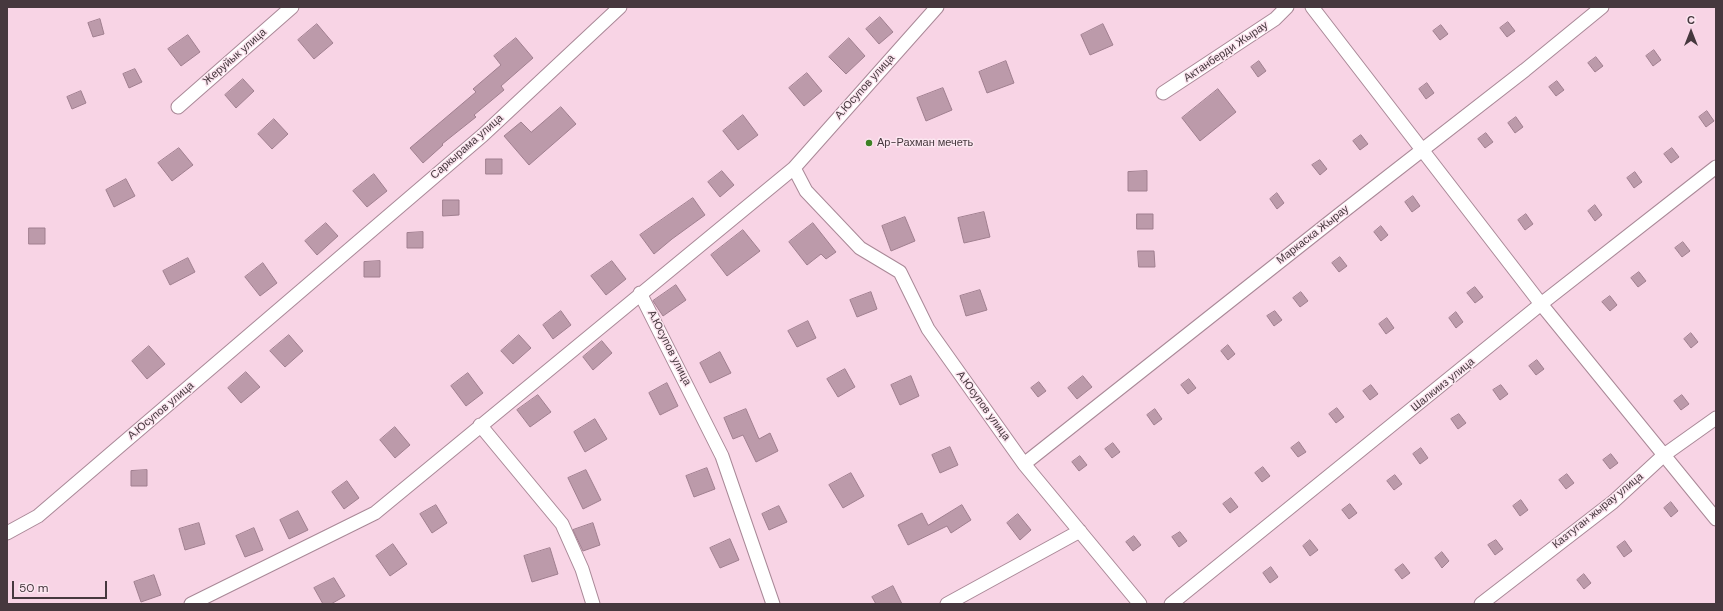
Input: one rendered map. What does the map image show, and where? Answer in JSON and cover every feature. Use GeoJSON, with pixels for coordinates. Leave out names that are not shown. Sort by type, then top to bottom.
{"type":"FeatureCollection","features":[{"type":"Feature","properties":{"kind":"street","name":"Жеруйык улица"},"geometry":{"type":"LineString","coordinates":[[178,107],[292,7]]}},
{"type":"Feature","properties":{"kind":"street","name":"Саркырама улица"},"geometry":{"type":"LineString","coordinates":[[310,284],[483,135],[620,7]]}},
{"type":"Feature","properties":{"kind":"street","name":"А.Юсупов улица"},"geometry":{"type":"LineString","coordinates":[[191,604],[375,513],[640,293],[794,168],[937,7]]}},
{"type":"Feature","properties":{"kind":"street","name":"Актанберди Жырау"},"geometry":{"type":"LineString","coordinates":[[1163,94],[1275,19],[1287,7]]}},
{"type":"Feature","properties":{"kind":"street"},"geometry":{"type":"LineString","coordinates":[[1312,7],[1421,151],[1541,304],[1716,519]]}},
{"type":"Feature","properties":{"kind":"street","name":"Маркаска Жырау"},"geometry":{"type":"LineString","coordinates":[[1024,464],[1525,70],[1602,7]]}},
{"type":"Feature","properties":{"kind":"street","name":"Шалкииз улица"},"geometry":{"type":"LineString","coordinates":[[1171,604],[1541,304],[1716,167]]}},
{"type":"Feature","properties":{"kind":"street","name":"А.Юсупов улица"},"geometry":{"type":"LineString","coordinates":[[794,168],[806,191],[860,248],[900,272],[928,329],[1024,464],[1140,604]]}},
{"type":"Feature","properties":{"kind":"street","name":"А.Юсупов улица"},"geometry":{"type":"LineString","coordinates":[[7,533],[38,516],[310,284]]}},
{"type":"Feature","properties":{"kind":"street","name":"А.Юсупов улица"},"geometry":{"type":"LineString","coordinates":[[640,293],[722,456],[774,604]]}},
{"type":"Feature","properties":{"kind":"street","name":"Казтуган жырау улица"},"geometry":{"type":"LineString","coordinates":[[1481,604],[1613,502],[1664,455],[1716,418]]}},
{"type":"Feature","properties":{"kind":"street"},"geometry":{"type":"LineString","coordinates":[[480,425],[562,524],[582,569],[593,604]]}},
{"type":"Feature","properties":{"kind":"street"},"geometry":{"type":"LineString","coordinates":[[947,604],[1080,531]]}},
{"type":"Feature","properties":{"kind":"building"},"geometry":{"type":"Polygon","coordinates":[[[880,17],[893,32],[879,44],[866,29],[880,17]]]}},
{"type":"Feature","properties":{"kind":"building"},"geometry":{"type":"Polygon","coordinates":[[[100,19],[104,34],[93,37],[88,23],[100,19]]]}},
{"type":"Feature","properties":{"kind":"building"},"geometry":{"type":"Polygon","coordinates":[[[1508,22],[1515,31],[1507,37],[1500,28],[1508,22]]]}},
{"type":"Feature","properties":{"kind":"building"},"geometry":{"type":"Polygon","coordinates":[[[317,24],[333,43],[314,59],[298,40],[317,24]]]}},
{"type":"Feature","properties":{"kind":"building"},"geometry":{"type":"Polygon","coordinates":[[[1103,24],[1113,45],[1090,55],[1081,35],[1103,24]]]}},
{"type":"Feature","properties":{"kind":"building"},"geometry":{"type":"Polygon","coordinates":[[[1441,25],[1448,34],[1440,40],[1433,31],[1441,25]]]}},
{"type":"Feature","properties":{"kind":"building"},"geometry":{"type":"Polygon","coordinates":[[[188,35],[200,52],[181,66],[168,49],[188,35]]]}},
{"type":"Feature","properties":{"kind":"building"},"geometry":{"type":"Polygon","coordinates":[[[516,38],[533,58],[501,86],[504,90],[474,115],[476,117],[442,144],[443,145],[423,163],[410,148],[476,92],[473,89],[501,65],[494,56],[516,38]]]}},
{"type":"Feature","properties":{"kind":"building"},"geometry":{"type":"Polygon","coordinates":[[[849,38],[865,56],[846,74],[829,57],[849,38]]]}},
{"type":"Feature","properties":{"kind":"building"},"geometry":{"type":"Polygon","coordinates":[[[1654,50],[1661,60],[1653,66],[1646,56],[1654,50]]]}},
{"type":"Feature","properties":{"kind":"building"},"geometry":{"type":"Polygon","coordinates":[[[1596,57],[1603,66],[1595,72],[1588,63],[1596,57]]]}},
{"type":"Feature","properties":{"kind":"building"},"geometry":{"type":"Polygon","coordinates":[[[1006,61],[1014,83],[987,93],[979,72],[1006,61]]]}},
{"type":"Feature","properties":{"kind":"building"},"geometry":{"type":"Polygon","coordinates":[[[1259,61],[1266,71],[1258,77],[1251,67],[1259,61]]]}},
{"type":"Feature","properties":{"kind":"building"},"geometry":{"type":"Polygon","coordinates":[[[135,69],[142,82],[129,88],[123,74],[135,69]]]}},
{"type":"Feature","properties":{"kind":"building"},"geometry":{"type":"Polygon","coordinates":[[[807,73],[822,91],[804,106],[789,88],[807,73]]]}},
{"type":"Feature","properties":{"kind":"building"},"geometry":{"type":"Polygon","coordinates":[[[243,79],[254,91],[236,108],[225,95],[243,79]]]}},
{"type":"Feature","properties":{"kind":"building"},"geometry":{"type":"Polygon","coordinates":[[[1557,81],[1564,90],[1556,96],[1549,87],[1557,81]]]}},
{"type":"Feature","properties":{"kind":"building"},"geometry":{"type":"Polygon","coordinates":[[[1427,83],[1434,93],[1426,99],[1419,89],[1427,83]]]}},
{"type":"Feature","properties":{"kind":"building"},"geometry":{"type":"Polygon","coordinates":[[[943,88],[952,110],[926,121],[917,98],[943,88]]]}},
{"type":"Feature","properties":{"kind":"building"},"geometry":{"type":"Polygon","coordinates":[[[1218,89],[1236,112],[1200,141],[1182,118],[1218,89]]]}},
{"type":"Feature","properties":{"kind":"building"},"geometry":{"type":"Polygon","coordinates":[[[81,91],[86,103],[72,109],[67,97],[81,91]]]}},
{"type":"Feature","properties":{"kind":"building"},"geometry":{"type":"Polygon","coordinates":[[[561,107],[576,124],[529,165],[504,136],[521,122],[531,132],[561,107]]]}},
{"type":"Feature","properties":{"kind":"building"},"geometry":{"type":"Polygon","coordinates":[[[1707,111],[1714,121],[1706,127],[1699,117],[1707,111]]]}},
{"type":"Feature","properties":{"kind":"building"},"geometry":{"type":"Polygon","coordinates":[[[743,115],[758,135],[738,150],[723,131],[743,115]]]}},
{"type":"Feature","properties":{"kind":"building"},"geometry":{"type":"Polygon","coordinates":[[[1516,117],[1523,127],[1515,133],[1508,123],[1516,117]]]}},
{"type":"Feature","properties":{"kind":"building"},"geometry":{"type":"Polygon","coordinates":[[[274,119],[288,134],[272,149],[258,134],[274,119]]]}},
{"type":"Feature","properties":{"kind":"building"},"geometry":{"type":"Polygon","coordinates":[[[1486,133],[1493,142],[1485,148],[1478,139],[1486,133]]]}},
{"type":"Feature","properties":{"kind":"building"},"geometry":{"type":"Polygon","coordinates":[[[1361,135],[1368,144],[1360,150],[1353,141],[1361,135]]]}},
{"type":"Feature","properties":{"kind":"building"},"geometry":{"type":"Polygon","coordinates":[[[179,148],[193,165],[172,181],[158,163],[179,148]]]}},
{"type":"Feature","properties":{"kind":"building"},"geometry":{"type":"Polygon","coordinates":[[[1672,148],[1679,157],[1671,163],[1664,154],[1672,148]]]}},
{"type":"Feature","properties":{"kind":"building"},"geometry":{"type":"Polygon","coordinates":[[[486,159],[502,159],[502,174],[486,174],[486,159]]]}},
{"type":"Feature","properties":{"kind":"building"},"geometry":{"type":"Polygon","coordinates":[[[1320,160],[1327,169],[1320,175],[1312,165],[1320,160]]]}},
{"type":"Feature","properties":{"kind":"building"},"geometry":{"type":"Polygon","coordinates":[[[722,171],[734,185],[720,197],[708,182],[722,171]]]}},
{"type":"Feature","properties":{"kind":"building"},"geometry":{"type":"Polygon","coordinates":[[[1147,171],[1147,191],[1128,191],[1128,172],[1147,171]]]}},
{"type":"Feature","properties":{"kind":"building"},"geometry":{"type":"Polygon","coordinates":[[[1635,172],[1642,182],[1634,188],[1627,178],[1635,172]]]}},
{"type":"Feature","properties":{"kind":"building"},"geometry":{"type":"Polygon","coordinates":[[[374,174],[387,191],[367,207],[353,191],[374,174]]]}},
{"type":"Feature","properties":{"kind":"building"},"geometry":{"type":"Polygon","coordinates":[[[126,179],[135,196],[114,207],[106,190],[126,179]]]}},
{"type":"Feature","properties":{"kind":"building"},"geometry":{"type":"Polygon","coordinates":[[[1277,193],[1284,203],[1277,209],[1270,199],[1277,193]]]}},
{"type":"Feature","properties":{"kind":"building"},"geometry":{"type":"Polygon","coordinates":[[[1413,196],[1420,206],[1412,212],[1405,202],[1413,196]]]}},
{"type":"Feature","properties":{"kind":"building"},"geometry":{"type":"Polygon","coordinates":[[[693,198],[705,215],[654,254],[640,235],[693,198]]]}},
{"type":"Feature","properties":{"kind":"building"},"geometry":{"type":"Polygon","coordinates":[[[443,200],[459,200],[459,215],[443,216],[443,200]]]}},
{"type":"Feature","properties":{"kind":"building"},"geometry":{"type":"Polygon","coordinates":[[[1595,205],[1602,215],[1595,221],[1588,211],[1595,205]]]}},
{"type":"Feature","properties":{"kind":"building"},"geometry":{"type":"Polygon","coordinates":[[[984,212],[990,237],[964,243],[958,218],[984,212]]]}},
{"type":"Feature","properties":{"kind":"building"},"geometry":{"type":"Polygon","coordinates":[[[1137,214],[1153,214],[1153,229],[1137,229],[1137,214]]]}},
{"type":"Feature","properties":{"kind":"building"},"geometry":{"type":"Polygon","coordinates":[[[1526,214],[1533,224],[1525,230],[1518,220],[1526,214]]]}},
{"type":"Feature","properties":{"kind":"building"},"geometry":{"type":"Polygon","coordinates":[[[905,217],[915,241],[891,251],[882,226],[905,217]]]}},
{"type":"Feature","properties":{"kind":"building"},"geometry":{"type":"Polygon","coordinates":[[[326,223],[338,236],[317,255],[305,241],[326,223]]]}},
{"type":"Feature","properties":{"kind":"building"},"geometry":{"type":"Polygon","coordinates":[[[813,223],[836,252],[826,259],[821,254],[807,265],[789,242],[813,223]]]}},
{"type":"Feature","properties":{"kind":"building"},"geometry":{"type":"Polygon","coordinates":[[[1381,226],[1388,235],[1381,241],[1374,232],[1381,226]]]}},
{"type":"Feature","properties":{"kind":"building"},"geometry":{"type":"Polygon","coordinates":[[[29,228],[45,228],[45,244],[29,244],[29,228]]]}},
{"type":"Feature","properties":{"kind":"building"},"geometry":{"type":"Polygon","coordinates":[[[743,230],[760,251],[727,276],[711,255],[743,230]]]}},
{"type":"Feature","properties":{"kind":"building"},"geometry":{"type":"Polygon","coordinates":[[[423,232],[423,248],[407,248],[407,233],[423,232]]]}},
{"type":"Feature","properties":{"kind":"building"},"geometry":{"type":"Polygon","coordinates":[[[1683,242],[1690,251],[1682,257],[1675,248],[1683,242]]]}},
{"type":"Feature","properties":{"kind":"building"},"geometry":{"type":"Polygon","coordinates":[[[1138,251],[1154,251],[1155,267],[1139,267],[1138,251]]]}},
{"type":"Feature","properties":{"kind":"building"},"geometry":{"type":"Polygon","coordinates":[[[1340,257],[1347,266],[1339,272],[1332,263],[1340,257]]]}},
{"type":"Feature","properties":{"kind":"building"},"geometry":{"type":"Polygon","coordinates":[[[188,258],[195,272],[170,285],[163,271],[188,258]]]}},
{"type":"Feature","properties":{"kind":"building"},"geometry":{"type":"Polygon","coordinates":[[[380,261],[380,277],[364,277],[364,262],[380,261]]]}},
{"type":"Feature","properties":{"kind":"building"},"geometry":{"type":"Polygon","coordinates":[[[612,261],[626,279],[606,295],[591,276],[612,261]]]}},
{"type":"Feature","properties":{"kind":"building"},"geometry":{"type":"Polygon","coordinates":[[[263,263],[277,283],[260,296],[245,277],[263,263]]]}},
{"type":"Feature","properties":{"kind":"building"},"geometry":{"type":"Polygon","coordinates":[[[1639,272],[1646,281],[1638,287],[1631,278],[1639,272]]]}},
{"type":"Feature","properties":{"kind":"building"},"geometry":{"type":"Polygon","coordinates":[[[676,285],[686,300],[663,316],[653,301],[676,285]]]}},
{"type":"Feature","properties":{"kind":"building"},"geometry":{"type":"Polygon","coordinates":[[[1475,287],[1483,297],[1475,303],[1467,293],[1475,287]]]}},
{"type":"Feature","properties":{"kind":"building"},"geometry":{"type":"Polygon","coordinates":[[[980,290],[987,310],[966,316],[960,296],[980,290]]]}},
{"type":"Feature","properties":{"kind":"building"},"geometry":{"type":"Polygon","coordinates":[[[871,292],[877,309],[857,317],[850,300],[871,292]]]}},
{"type":"Feature","properties":{"kind":"building"},"geometry":{"type":"Polygon","coordinates":[[[1301,292],[1308,301],[1300,307],[1293,298],[1301,292]]]}},
{"type":"Feature","properties":{"kind":"building"},"geometry":{"type":"Polygon","coordinates":[[[1610,296],[1617,305],[1610,311],[1602,302],[1610,296]]]}},
{"type":"Feature","properties":{"kind":"building"},"geometry":{"type":"Polygon","coordinates":[[[561,311],[571,325],[553,339],[543,325],[561,311]]]}},
{"type":"Feature","properties":{"kind":"building"},"geometry":{"type":"Polygon","coordinates":[[[1275,311],[1282,320],[1274,326],[1267,316],[1275,311]]]}},
{"type":"Feature","properties":{"kind":"building"},"geometry":{"type":"Polygon","coordinates":[[[1456,312],[1463,322],[1456,328],[1449,318],[1456,312]]]}},
{"type":"Feature","properties":{"kind":"building"},"geometry":{"type":"Polygon","coordinates":[[[1387,318],[1394,328],[1386,334],[1379,324],[1387,318]]]}},
{"type":"Feature","properties":{"kind":"building"},"geometry":{"type":"Polygon","coordinates":[[[808,321],[816,338],[797,347],[788,331],[808,321]]]}},
{"type":"Feature","properties":{"kind":"building"},"geometry":{"type":"Polygon","coordinates":[[[1691,333],[1698,342],[1691,348],[1684,339],[1691,333]]]}},
{"type":"Feature","properties":{"kind":"building"},"geometry":{"type":"Polygon","coordinates":[[[289,335],[303,351],[285,367],[270,351],[289,335]]]}},
{"type":"Feature","properties":{"kind":"building"},"geometry":{"type":"Polygon","coordinates":[[[519,335],[531,348],[513,364],[501,351],[519,335]]]}},
{"type":"Feature","properties":{"kind":"building"},"geometry":{"type":"Polygon","coordinates":[[[602,341],[612,353],[593,370],[583,357],[602,341]]]}},
{"type":"Feature","properties":{"kind":"building"},"geometry":{"type":"Polygon","coordinates":[[[1228,345],[1235,354],[1228,360],[1221,351],[1228,345]]]}},
{"type":"Feature","properties":{"kind":"building"},"geometry":{"type":"Polygon","coordinates":[[[149,346],[165,364],[147,379],[132,361],[149,346]]]}},
{"type":"Feature","properties":{"kind":"building"},"geometry":{"type":"Polygon","coordinates":[[[720,352],[731,373],[710,383],[700,363],[720,352]]]}},
{"type":"Feature","properties":{"kind":"building"},"geometry":{"type":"Polygon","coordinates":[[[1537,360],[1544,369],[1536,375],[1529,366],[1537,360]]]}},
{"type":"Feature","properties":{"kind":"building"},"geometry":{"type":"Polygon","coordinates":[[[845,369],[855,387],[838,397],[827,379],[845,369]]]}},
{"type":"Feature","properties":{"kind":"building"},"geometry":{"type":"Polygon","coordinates":[[[246,372],[260,387],[241,403],[228,388],[246,372]]]}},
{"type":"Feature","properties":{"kind":"building"},"geometry":{"type":"Polygon","coordinates":[[[468,373],[483,393],[466,406],[451,386],[468,373]]]}},
{"type":"Feature","properties":{"kind":"building"},"geometry":{"type":"Polygon","coordinates":[[[911,376],[919,396],[900,405],[891,385],[911,376]]]}},
{"type":"Feature","properties":{"kind":"building"},"geometry":{"type":"Polygon","coordinates":[[[1083,376],[1092,387],[1077,399],[1068,388],[1083,376]]]}},
{"type":"Feature","properties":{"kind":"building"},"geometry":{"type":"Polygon","coordinates":[[[1189,379],[1196,388],[1188,394],[1181,385],[1189,379]]]}},
{"type":"Feature","properties":{"kind":"building"},"geometry":{"type":"Polygon","coordinates":[[[1039,382],[1046,391],[1038,397],[1031,388],[1039,382]]]}},
{"type":"Feature","properties":{"kind":"building"},"geometry":{"type":"Polygon","coordinates":[[[667,383],[678,406],[660,415],[649,393],[667,383]]]}},
{"type":"Feature","properties":{"kind":"building"},"geometry":{"type":"Polygon","coordinates":[[[1371,385],[1378,394],[1370,400],[1363,391],[1371,385]]]}},
{"type":"Feature","properties":{"kind":"building"},"geometry":{"type":"Polygon","coordinates":[[[1501,385],[1508,394],[1500,400],[1493,390],[1501,385]]]}},
{"type":"Feature","properties":{"kind":"building"},"geometry":{"type":"Polygon","coordinates":[[[538,395],[551,412],[530,427],[517,410],[538,395]]]}},
{"type":"Feature","properties":{"kind":"building"},"geometry":{"type":"Polygon","coordinates":[[[1682,395],[1689,404],[1681,410],[1674,401],[1682,395]]]}},
{"type":"Feature","properties":{"kind":"building"},"geometry":{"type":"Polygon","coordinates":[[[1337,408],[1344,417],[1336,423],[1329,414],[1337,408]]]}},
{"type":"Feature","properties":{"kind":"building"},"geometry":{"type":"Polygon","coordinates":[[[746,409],[759,439],[770,433],[778,451],[756,462],[743,435],[733,439],[724,418],[746,409]]]}},
{"type":"Feature","properties":{"kind":"building"},"geometry":{"type":"Polygon","coordinates":[[[1155,409],[1162,419],[1154,425],[1147,415],[1155,409]]]}},
{"type":"Feature","properties":{"kind":"building"},"geometry":{"type":"Polygon","coordinates":[[[1459,414],[1466,423],[1458,429],[1451,419],[1459,414]]]}},
{"type":"Feature","properties":{"kind":"building"},"geometry":{"type":"Polygon","coordinates":[[[595,419],[607,439],[585,452],[574,432],[595,419]]]}},
{"type":"Feature","properties":{"kind":"building"},"geometry":{"type":"Polygon","coordinates":[[[395,427],[410,445],[395,458],[380,440],[395,427]]]}},
{"type":"Feature","properties":{"kind":"building"},"geometry":{"type":"Polygon","coordinates":[[[1299,442],[1306,452],[1298,457],[1291,448],[1299,442]]]}},
{"type":"Feature","properties":{"kind":"building"},"geometry":{"type":"Polygon","coordinates":[[[1113,443],[1120,452],[1112,458],[1105,449],[1113,443]]]}},
{"type":"Feature","properties":{"kind":"building"},"geometry":{"type":"Polygon","coordinates":[[[950,447],[958,465],[940,473],[932,455],[950,447]]]}},
{"type":"Feature","properties":{"kind":"building"},"geometry":{"type":"Polygon","coordinates":[[[1421,448],[1428,458],[1420,464],[1413,454],[1421,448]]]}},
{"type":"Feature","properties":{"kind":"building"},"geometry":{"type":"Polygon","coordinates":[[[1611,454],[1618,463],[1610,469],[1603,460],[1611,454]]]}},
{"type":"Feature","properties":{"kind":"building"},"geometry":{"type":"Polygon","coordinates":[[[1080,456],[1087,465],[1079,471],[1072,462],[1080,456]]]}},
{"type":"Feature","properties":{"kind":"building"},"geometry":{"type":"Polygon","coordinates":[[[1263,467],[1270,476],[1262,482],[1255,473],[1263,467]]]}},
{"type":"Feature","properties":{"kind":"building"},"geometry":{"type":"Polygon","coordinates":[[[707,468],[715,489],[694,497],[686,476],[707,468]]]}},
{"type":"Feature","properties":{"kind":"building"},"geometry":{"type":"Polygon","coordinates":[[[147,470],[147,486],[131,486],[131,471],[147,470]]]}},
{"type":"Feature","properties":{"kind":"building"},"geometry":{"type":"Polygon","coordinates":[[[586,470],[601,500],[583,509],[568,478],[586,470]]]}},
{"type":"Feature","properties":{"kind":"building"},"geometry":{"type":"Polygon","coordinates":[[[851,473],[864,496],[843,508],[829,485],[851,473]]]}},
{"type":"Feature","properties":{"kind":"building"},"geometry":{"type":"Polygon","coordinates":[[[1567,474],[1574,483],[1566,489],[1559,480],[1567,474]]]}},
{"type":"Feature","properties":{"kind":"building"},"geometry":{"type":"Polygon","coordinates":[[[1395,475],[1402,484],[1394,490],[1387,481],[1395,475]]]}},
{"type":"Feature","properties":{"kind":"building"},"geometry":{"type":"Polygon","coordinates":[[[347,481],[359,498],[344,509],[332,492],[347,481]]]}},
{"type":"Feature","properties":{"kind":"building"},"geometry":{"type":"Polygon","coordinates":[[[1231,498],[1238,507],[1230,513],[1223,504],[1231,498]]]}},
{"type":"Feature","properties":{"kind":"building"},"geometry":{"type":"Polygon","coordinates":[[[1521,500],[1528,510],[1520,516],[1513,506],[1521,500]]]}},
{"type":"Feature","properties":{"kind":"building"},"geometry":{"type":"Polygon","coordinates":[[[1671,502],[1678,511],[1671,517],[1664,508],[1671,502]]]}},
{"type":"Feature","properties":{"kind":"building"},"geometry":{"type":"Polygon","coordinates":[[[1350,504],[1357,513],[1349,519],[1342,510],[1350,504]]]}},
{"type":"Feature","properties":{"kind":"building"},"geometry":{"type":"Polygon","coordinates":[[[436,505],[447,523],[432,533],[420,514],[436,505]]]}},
{"type":"Feature","properties":{"kind":"building"},"geometry":{"type":"Polygon","coordinates":[[[962,505],[971,520],[951,533],[947,526],[908,545],[898,525],[922,513],[928,525],[962,505]]]}},
{"type":"Feature","properties":{"kind":"building"},"geometry":{"type":"Polygon","coordinates":[[[779,506],[787,522],[769,530],[762,514],[779,506]]]}},
{"type":"Feature","properties":{"kind":"building"},"geometry":{"type":"Polygon","coordinates":[[[298,511],[308,530],[289,539],[280,520],[298,511]]]}},
{"type":"Feature","properties":{"kind":"building"},"geometry":{"type":"Polygon","coordinates":[[[1018,514],[1031,530],[1020,540],[1007,523],[1018,514]]]}},
{"type":"Feature","properties":{"kind":"building"},"geometry":{"type":"Polygon","coordinates":[[[199,523],[205,544],[185,550],[179,529],[199,523]]]}},
{"type":"Feature","properties":{"kind":"building"},"geometry":{"type":"Polygon","coordinates":[[[593,523],[600,545],[583,551],[573,530],[593,523]]]}},
{"type":"Feature","properties":{"kind":"building"},"geometry":{"type":"Polygon","coordinates":[[[254,528],[263,550],[245,557],[236,536],[254,528]]]}},
{"type":"Feature","properties":{"kind":"building"},"geometry":{"type":"Polygon","coordinates":[[[1180,532],[1187,541],[1179,547],[1172,537],[1180,532]]]}},
{"type":"Feature","properties":{"kind":"building"},"geometry":{"type":"Polygon","coordinates":[[[1134,536],[1141,545],[1133,551],[1126,542],[1134,536]]]}},
{"type":"Feature","properties":{"kind":"building"},"geometry":{"type":"Polygon","coordinates":[[[730,539],[739,560],[720,568],[710,548],[730,539]]]}},
{"type":"Feature","properties":{"kind":"building"},"geometry":{"type":"Polygon","coordinates":[[[1310,540],[1318,550],[1310,556],[1303,546],[1310,540]]]}},
{"type":"Feature","properties":{"kind":"building"},"geometry":{"type":"Polygon","coordinates":[[[1496,540],[1503,549],[1495,555],[1488,545],[1496,540]]]}},
{"type":"Feature","properties":{"kind":"building"},"geometry":{"type":"Polygon","coordinates":[[[1625,541],[1632,551],[1624,557],[1617,547],[1625,541]]]}},
{"type":"Feature","properties":{"kind":"building"},"geometry":{"type":"Polygon","coordinates":[[[393,544],[407,564],[390,576],[376,556],[393,544]]]}},
{"type":"Feature","properties":{"kind":"building"},"geometry":{"type":"Polygon","coordinates":[[[550,548],[558,574],[532,582],[524,556],[550,548]]]}},
{"type":"Feature","properties":{"kind":"building"},"geometry":{"type":"Polygon","coordinates":[[[1442,552],[1449,561],[1442,568],[1435,558],[1442,552]]]}},
{"type":"Feature","properties":{"kind":"building"},"geometry":{"type":"Polygon","coordinates":[[[1403,564],[1410,573],[1402,579],[1395,570],[1403,564]]]}},
{"type":"Feature","properties":{"kind":"building"},"geometry":{"type":"Polygon","coordinates":[[[1271,567],[1278,577],[1270,583],[1263,573],[1271,567]]]}},
{"type":"Feature","properties":{"kind":"building"},"geometry":{"type":"Polygon","coordinates":[[[1584,574],[1591,583],[1584,589],[1577,580],[1584,574]]]}},
{"type":"Feature","properties":{"kind":"building"},"geometry":{"type":"Polygon","coordinates":[[[154,575],[161,595],[141,602],[134,582],[154,575]]]}},
{"type":"Feature","properties":{"kind":"building"},"geometry":{"type":"Polygon","coordinates":[[[334,578],[345,596],[331,604],[323,604],[314,588],[334,578]]]}},
{"type":"Feature","properties":{"kind":"building"},"geometry":{"type":"Polygon","coordinates":[[[893,586],[902,604],[876,604],[872,597],[893,586]]]}},
{"type":"Feature","properties":{"kind":"place","name":"Ар-Рахман мечеть"},"geometry":{"type":"Point","coordinates":[869,143]}}]}
